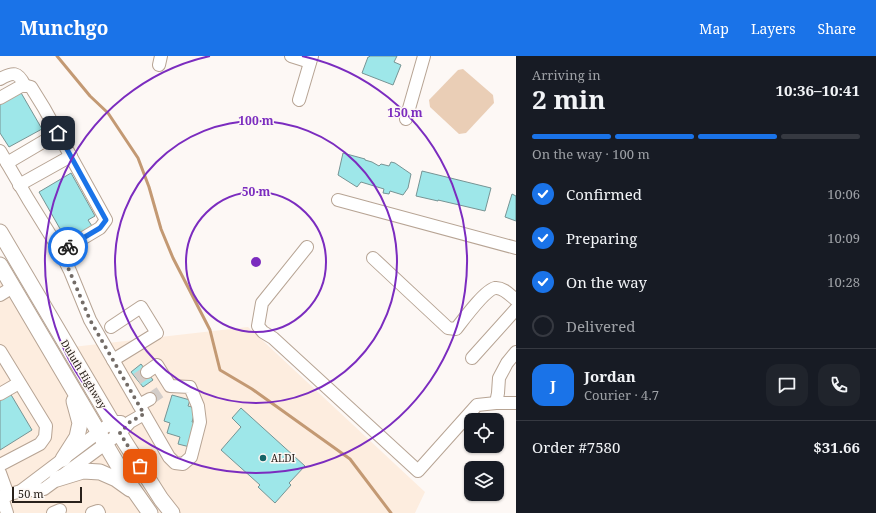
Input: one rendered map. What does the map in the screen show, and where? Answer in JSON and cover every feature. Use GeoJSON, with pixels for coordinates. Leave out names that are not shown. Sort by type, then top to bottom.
{"type":"FeatureCollection","features":[{"type":"Feature","properties":{"kind":"main road","name":"Duluth Highway"},"geometry":{"type":"LineString","coordinates":[[0,232],[116,428],[172,513]]}},
{"type":"Feature","properties":{"kind":"main road","name":"Duluth Highway"},"geometry":{"type":"LineString","coordinates":[[0,265],[147,512]]}},
{"type":"Feature","properties":{"kind":"main road"},"geometry":{"type":"LineString","coordinates":[[63,459],[77,437],[80,423],[67,379]]}},
{"type":"Feature","properties":{"kind":"main road"},"geometry":{"type":"LineString","coordinates":[[57,479],[83,470],[100,472],[116,479],[137,495]]}},
{"type":"Feature","properties":{"kind":"street"},"geometry":{"type":"LineString","coordinates":[[291,56],[311,59],[299,100]]}},
{"type":"Feature","properties":{"kind":"street"},"geometry":{"type":"LineString","coordinates":[[406,119],[424,56]]}},
{"type":"Feature","properties":{"kind":"street"},"geometry":{"type":"LineString","coordinates":[[0,79],[10,73],[18,74],[26,86]]}},
{"type":"Feature","properties":{"kind":"street"},"geometry":{"type":"LineString","coordinates":[[0,98],[23,85],[31,87],[106,220],[100,228],[60,252]]}},
{"type":"Feature","properties":{"kind":"street"},"geometry":{"type":"LineString","coordinates":[[7,163],[58,133]]}},
{"type":"Feature","properties":{"kind":"street"},"geometry":{"type":"LineString","coordinates":[[0,151],[60,252],[90,320],[113,360],[137,379],[142,410],[169,457],[176,463],[183,464],[191,457],[200,422],[198,406],[190,387],[166,389],[157,365],[137,379]]}},
{"type":"Feature","properties":{"kind":"street"},"geometry":{"type":"LineString","coordinates":[[19,185],[71,156]]}},
{"type":"Feature","properties":{"kind":"street"},"geometry":{"type":"LineString","coordinates":[[338,200],[516,248]]}},
{"type":"Feature","properties":{"kind":"street"},"geometry":{"type":"LineString","coordinates":[[307,247],[262,303],[258,326],[418,471],[477,406],[496,403],[516,403]]}},
{"type":"Feature","properties":{"kind":"street"},"geometry":{"type":"LineString","coordinates":[[373,258],[448,328],[456,329],[487,293],[495,288],[504,290],[516,300]]}},
{"type":"Feature","properties":{"kind":"street"},"geometry":{"type":"LineString","coordinates":[[0,295],[13,287]]}},
{"type":"Feature","properties":{"kind":"street"},"geometry":{"type":"LineString","coordinates":[[111,327],[141,307],[157,333],[113,360]]}},
{"type":"Feature","properties":{"kind":"street"},"geometry":{"type":"LineString","coordinates":[[472,358],[516,309]]}},
{"type":"Feature","properties":{"kind":"street"},"geometry":{"type":"LineString","coordinates":[[0,351],[46,426],[45,437],[40,444],[0,465]]}},
{"type":"Feature","properties":{"kind":"street"},"geometry":{"type":"LineString","coordinates":[[496,403],[499,378],[507,363],[516,352]]}},
{"type":"Feature","properties":{"kind":"street"},"geometry":{"type":"LineString","coordinates":[[0,394],[19,383]]}},
{"type":"Feature","properties":{"kind":"street"},"geometry":{"type":"LineString","coordinates":[[3,496],[21,491],[44,488],[57,479],[102,438],[116,428],[130,422],[150,399]]}},
{"type":"Feature","properties":{"kind":"street"},"geometry":{"type":"LineString","coordinates":[[21,491],[63,459],[102,438]]}},
{"type":"Feature","properties":{"kind":"street"},"geometry":{"type":"LineString","coordinates":[[0,473],[7,513]]}},
{"type":"Feature","properties":{"kind":"street"},"geometry":{"type":"LineString","coordinates":[[92,513],[98,511],[99,513]]}},
{"type":"Feature","properties":{"kind":"shaded area"},"geometry":{"type":"Polygon","coordinates":[[[463,69],[493,95],[494,103],[466,133],[459,134],[430,107],[429,100],[458,70],[463,69]]]}},
{"type":"Feature","properties":{"kind":"shaded area"},"geometry":{"type":"Polygon","coordinates":[[[0,259],[55,349],[248,327],[425,492],[415,513],[0,513],[0,259]]]}},
{"type":"Feature","properties":{"kind":"building"},"geometry":{"type":"Polygon","coordinates":[[[397,56],[394,62],[401,65],[393,85],[362,73],[368,57],[397,56]]]}},
{"type":"Feature","properties":{"kind":"building"},"geometry":{"type":"Polygon","coordinates":[[[20,91],[42,129],[9,147],[0,133],[0,103],[20,91]]]}},
{"type":"Feature","properties":{"kind":"building"},"geometry":{"type":"Polygon","coordinates":[[[343,153],[365,159],[379,166],[381,164],[389,166],[391,162],[395,163],[411,174],[408,188],[403,195],[390,191],[389,194],[383,193],[384,189],[361,182],[357,187],[338,175],[343,153]]]}},
{"type":"Feature","properties":{"kind":"building"},"geometry":{"type":"Polygon","coordinates":[[[422,171],[491,188],[485,211],[416,196],[422,171]]]}},
{"type":"Feature","properties":{"kind":"building"},"geometry":{"type":"Polygon","coordinates":[[[71,173],[95,216],[88,220],[92,226],[67,241],[39,192],[71,173]]]}},
{"type":"Feature","properties":{"kind":"building"},"geometry":{"type":"Polygon","coordinates":[[[512,194],[516,196],[516,221],[505,217],[512,194]]]}},
{"type":"Feature","properties":{"kind":"building"},"geometry":{"type":"Polygon","coordinates":[[[141,364],[153,380],[143,387],[131,372],[141,364]]]}},
{"type":"Feature","properties":{"kind":"building"},"geometry":{"type":"Polygon","coordinates":[[[10,393],[32,430],[0,450],[0,399],[10,393]]]}},
{"type":"Feature","properties":{"kind":"building"},"geometry":{"type":"Polygon","coordinates":[[[172,395],[190,400],[188,406],[196,408],[192,422],[197,423],[190,447],[178,444],[180,437],[167,433],[170,423],[164,421],[172,395]]]}},
{"type":"Feature","properties":{"kind":"building","name":"ALDI"},"geometry":{"type":"Polygon","coordinates":[[[241,408],[305,466],[289,483],[291,485],[275,503],[258,487],[260,485],[221,450],[241,427],[232,418],[241,408]]]}},
{"type":"Feature","properties":{"kind":"waterway"},"geometry":{"type":"LineString","coordinates":[[57,56],[90,96],[108,113],[138,158],[149,187],[161,229],[173,258],[210,330],[220,370],[252,389],[350,459],[391,513]]}},
{"type":"Feature","properties":{"kind":"tunnel"},"geometry":{"type":"LineString","coordinates":[[137,379],[147,372]]}},
{"type":"Feature","properties":{"kind":"tunnel"},"geometry":{"type":"LineString","coordinates":[[150,399],[162,391]]}},
{"type":"Feature","properties":{"kind":"way so far"},"geometry":{"type":"LineString","coordinates":[[68,247],[60,252],[90,320],[144,414],[130,422],[120,433],[140,466]]}},
{"type":"Feature","properties":{"kind":"place","name":"ALDI"},"geometry":{"type":"Point","coordinates":[263,458]}},
{"type":"Feature","properties":{"kind":"route"},"geometry":{"type":"LineString","coordinates":[[58,133],[106,220],[100,228],[68,247]]}}]}
